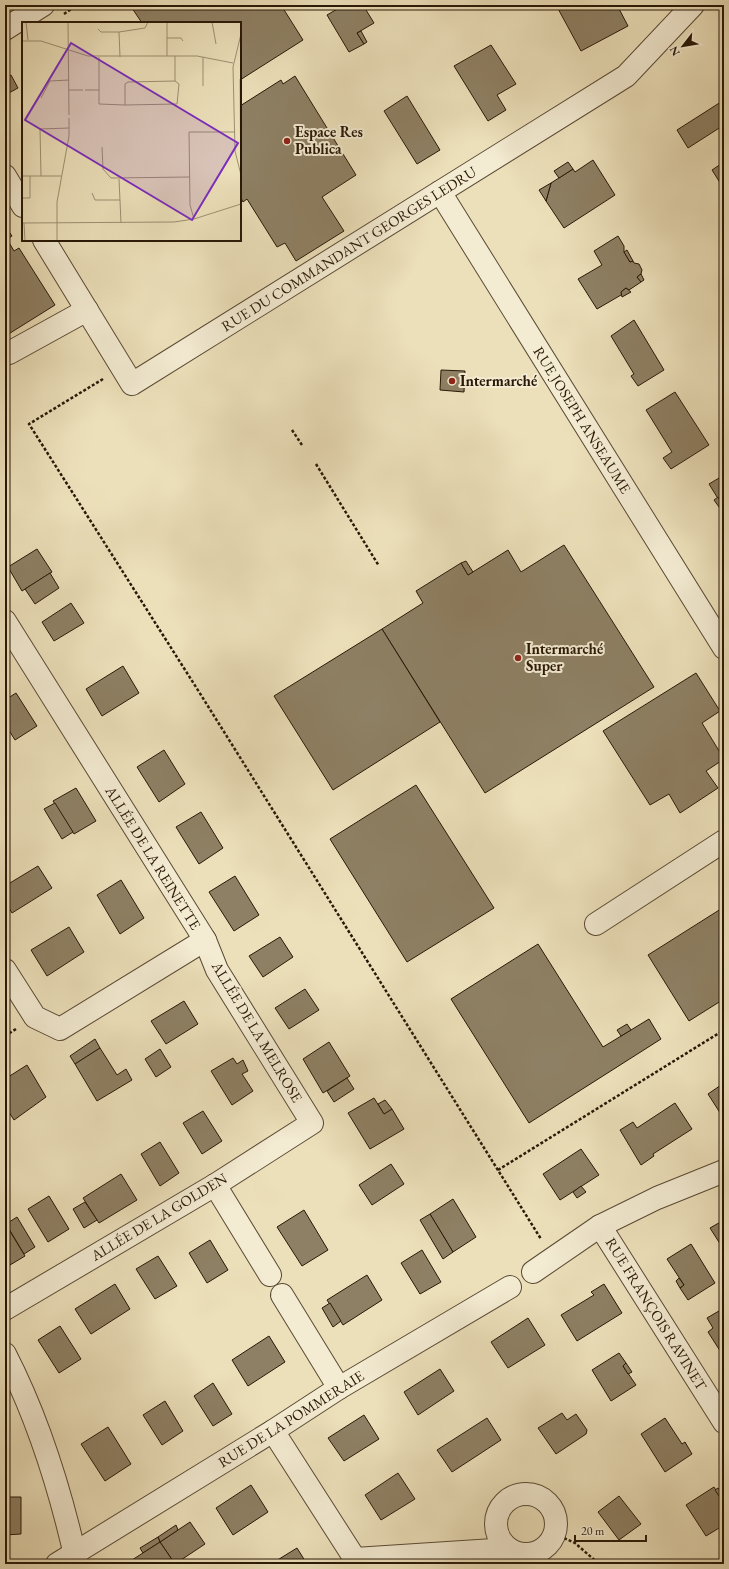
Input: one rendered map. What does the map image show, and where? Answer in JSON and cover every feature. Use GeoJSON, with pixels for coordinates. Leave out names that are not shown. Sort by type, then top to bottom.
{"type":"FeatureCollection","features":[{"type":"Feature","properties":{"kind":"street"},"geometry":{"type":"LineString","coordinates":[[5,29],[43,5]]}},
{"type":"Feature","properties":{"kind":"street","name":"RUE DU COMMANDANT GEORGES LEDRU"},"geometry":{"type":"LineString","coordinates":[[45,241],[132,384],[626,76],[694,5]]}},
{"type":"Feature","properties":{"kind":"street"},"geometry":{"type":"LineString","coordinates":[[5,176],[22,204]]}},
{"type":"Feature","properties":{"kind":"street","name":"RUE JOSEPH ANSEAUME"},"geometry":{"type":"LineString","coordinates":[[440,192],[724,648]]}},
{"type":"Feature","properties":{"kind":"street"},"geometry":{"type":"LineString","coordinates":[[5,351],[9,353],[87,310]]}},
{"type":"Feature","properties":{"kind":"street","name":"ALLÉE DE LA REINETTE"},"geometry":{"type":"LineString","coordinates":[[5,621],[205,940],[60,1029],[35,1017],[5,970]]}},
{"type":"Feature","properties":{"kind":"street"},"geometry":{"type":"LineString","coordinates":[[596,924],[724,841]]}},
{"type":"Feature","properties":{"kind":"street","name":"ALLÉE DE LA MELROSE"},"geometry":{"type":"LineString","coordinates":[[205,940],[217,970],[312,1123]]}},
{"type":"Feature","properties":{"kind":"street","name":"ALLÉE DE LA GOLDEN"},"geometry":{"type":"LineString","coordinates":[[5,1309],[214,1185],[312,1123]]}},
{"type":"Feature","properties":{"kind":"street"},"geometry":{"type":"LineString","coordinates":[[533,1272],[600,1226],[657,1198],[724,1170]]}},
{"type":"Feature","properties":{"kind":"street"},"geometry":{"type":"LineString","coordinates":[[214,1185],[270,1275]]}},
{"type":"Feature","properties":{"kind":"street","name":"RUE FRANÇOIS RAVINET"},"geometry":{"type":"LineString","coordinates":[[600,1226],[724,1422]]}},
{"type":"Feature","properties":{"kind":"street","name":"RUE DE LA POMMERAIE"},"geometry":{"type":"LineString","coordinates":[[69,1560],[339,1388],[510,1287]]}},
{"type":"Feature","properties":{"kind":"street"},"geometry":{"type":"LineString","coordinates":[[282,1295],[339,1388]]}},
{"type":"Feature","properties":{"kind":"street"},"geometry":{"type":"LineString","coordinates":[[5,1354],[27,1401],[44,1446],[60,1496],[69,1560]]}},
{"type":"Feature","properties":{"kind":"street"},"geometry":{"type":"LineString","coordinates":[[273,1431],[355,1559],[509,1549]]}},
{"type":"Feature","properties":{"kind":"street"},"geometry":{"type":"LineString","coordinates":[[522,1493],[532,1494],[542,1498],[550,1505],[555,1514],[557,1524],[555,1534],[547,1546],[535,1553],[517,1553],[509,1549],[501,1542],[495,1522],[498,1512],[504,1503],[512,1496],[522,1493]]}},
{"type":"Feature","properties":{"kind":"path"},"geometry":{"type":"LineString","coordinates":[[122,367],[29,424],[197,688],[553,1258]]}},
{"type":"Feature","properties":{"kind":"path"},"geometry":{"type":"LineString","coordinates":[[292,430],[302,445]]}},
{"type":"Feature","properties":{"kind":"path"},"geometry":{"type":"LineString","coordinates":[[316,464],[379,566]]}},
{"type":"Feature","properties":{"kind":"path"},"geometry":{"type":"LineString","coordinates":[[498,1170],[724,1030]]}},
{"type":"Feature","properties":{"kind":"path"},"geometry":{"type":"LineString","coordinates":[[555,1534],[575,1543],[599,1564]]}},
{"type":"Feature","properties":{"kind":"building"},"geometry":{"type":"Polygon","coordinates":[[[138,5],[281,5],[303,40],[241,79],[241,22],[141,22],[132,8],[138,5]]]}},
{"type":"Feature","properties":{"kind":"building"},"geometry":{"type":"Polygon","coordinates":[[[344,5],[363,5],[374,23],[357,33],[364,44],[349,52],[327,15],[344,5]]]}},
{"type":"Feature","properties":{"kind":"building"},"geometry":{"type":"Polygon","coordinates":[[[556,5],[617,5],[628,26],[581,51],[556,5]]]}},
{"type":"Feature","properties":{"kind":"building"},"geometry":{"type":"Polygon","coordinates":[[[361,31],[367,42],[364,44],[357,33],[361,31]]]}},
{"type":"Feature","properties":{"kind":"building"},"geometry":{"type":"Polygon","coordinates":[[[491,45],[516,84],[497,95],[506,110],[488,121],[454,66],[491,45]]]}},
{"type":"Feature","properties":{"kind":"building"},"geometry":{"type":"Polygon","coordinates":[[[11,75],[18,88],[7,94],[5,91],[5,78],[11,75]]]}},
{"type":"Feature","properties":{"kind":"building","name":"Espace Res Publica"},"geometry":{"type":"Polygon","coordinates":[[[295,76],[356,175],[322,197],[344,231],[296,261],[285,243],[277,247],[247,199],[243,202],[241,198],[241,105],[281,80],[283,84],[295,76]]]}},
{"type":"Feature","properties":{"kind":"building"},"geometry":{"type":"Polygon","coordinates":[[[407,96],[440,150],[417,164],[384,111],[407,96]]]}},
{"type":"Feature","properties":{"kind":"building"},"geometry":{"type":"Polygon","coordinates":[[[724,100],[724,125],[688,148],[677,130],[724,100]]]}},
{"type":"Feature","properties":{"kind":"building"},"geometry":{"type":"Polygon","coordinates":[[[593,160],[615,195],[564,228],[546,201],[551,183],[573,169],[575,172],[593,160]]]}},
{"type":"Feature","properties":{"kind":"building"},"geometry":{"type":"Polygon","coordinates":[[[568,162],[573,169],[559,178],[554,171],[568,162]]]}},
{"type":"Feature","properties":{"kind":"building"},"geometry":{"type":"Polygon","coordinates":[[[724,162],[724,189],[712,170],[724,162]]]}},
{"type":"Feature","properties":{"kind":"building"},"geometry":{"type":"Polygon","coordinates":[[[551,183],[546,201],[539,190],[551,183]]]}},
{"type":"Feature","properties":{"kind":"building"},"geometry":{"type":"Polygon","coordinates":[[[5,226],[12,236],[7,239],[14,251],[19,248],[55,305],[7,335],[5,331],[5,226]]]}},
{"type":"Feature","properties":{"kind":"building"},"geometry":{"type":"Polygon","coordinates":[[[618,236],[624,246],[624,252],[630,262],[633,261],[634,263],[639,264],[642,270],[641,274],[637,277],[641,282],[629,290],[626,288],[621,292],[621,295],[597,309],[578,279],[602,265],[594,251],[618,236]]]}},
{"type":"Feature","properties":{"kind":"building"},"geometry":{"type":"Polygon","coordinates":[[[627,250],[633,261],[630,262],[624,252],[627,250]]]}},
{"type":"Feature","properties":{"kind":"building"},"geometry":{"type":"Polygon","coordinates":[[[641,274],[644,280],[641,282],[637,277],[641,274]]]}},
{"type":"Feature","properties":{"kind":"building"},"geometry":{"type":"Polygon","coordinates":[[[626,288],[631,292],[622,297],[621,292],[626,288]]]}},
{"type":"Feature","properties":{"kind":"building"},"geometry":{"type":"Polygon","coordinates":[[[634,320],[664,370],[638,386],[631,376],[634,374],[611,336],[634,320]]]}},
{"type":"Feature","properties":{"kind":"building","name":"Intermarché"},"geometry":{"type":"Polygon","coordinates":[[[441,370],[465,371],[464,392],[440,390],[441,370]]]}},
{"type":"Feature","properties":{"kind":"building"},"geometry":{"type":"Polygon","coordinates":[[[675,392],[709,445],[671,469],[663,458],[672,452],[646,410],[675,392]]]}},
{"type":"Feature","properties":{"kind":"building"},"geometry":{"type":"Polygon","coordinates":[[[724,475],[724,516],[719,507],[722,505],[709,484],[724,475]]]}},
{"type":"Feature","properties":{"kind":"building"},"geometry":{"type":"Polygon","coordinates":[[[718,497],[722,505],[719,507],[714,500],[718,497]]]}},
{"type":"Feature","properties":{"kind":"building","name":"Intermarché Super"},"geometry":{"type":"Polygon","coordinates":[[[564,545],[654,687],[485,793],[382,629],[423,603],[416,591],[461,563],[468,575],[508,550],[521,572],[564,545]]]}},
{"type":"Feature","properties":{"kind":"building"},"geometry":{"type":"Polygon","coordinates":[[[37,549],[52,572],[22,591],[8,567],[37,549]]]}},
{"type":"Feature","properties":{"kind":"building"},"geometry":{"type":"Polygon","coordinates":[[[466,561],[473,572],[468,575],[461,563],[466,561]]]}},
{"type":"Feature","properties":{"kind":"building"},"geometry":{"type":"Polygon","coordinates":[[[50,573],[59,588],[35,604],[25,589],[50,573]]]}},
{"type":"Feature","properties":{"kind":"building"},"geometry":{"type":"Polygon","coordinates":[[[71,603],[84,623],[54,641],[42,622],[71,603]]]}},
{"type":"Feature","properties":{"kind":"building"},"geometry":{"type":"Polygon","coordinates":[[[382,629],[440,722],[333,790],[274,696],[382,629]]]}},
{"type":"Feature","properties":{"kind":"building"},"geometry":{"type":"Polygon","coordinates":[[[123,666],[139,693],[102,716],[86,689],[123,666]]]}},
{"type":"Feature","properties":{"kind":"building"},"geometry":{"type":"Polygon","coordinates":[[[696,673],[720,711],[702,723],[724,759],[706,771],[718,788],[680,813],[669,794],[650,805],[603,731],[696,673]]]}},
{"type":"Feature","properties":{"kind":"building"},"geometry":{"type":"Polygon","coordinates":[[[16,693],[37,726],[15,740],[5,724],[5,700],[16,693]]]}},
{"type":"Feature","properties":{"kind":"building"},"geometry":{"type":"Polygon","coordinates":[[[164,750],[185,784],[159,802],[137,767],[164,750]]]}},
{"type":"Feature","properties":{"kind":"building"},"geometry":{"type":"Polygon","coordinates":[[[416,785],[494,908],[407,962],[330,839],[416,785]]]}},
{"type":"Feature","properties":{"kind":"building"},"geometry":{"type":"Polygon","coordinates":[[[76,788],[96,821],[74,834],[53,801],[76,788]]]}},
{"type":"Feature","properties":{"kind":"building"},"geometry":{"type":"Polygon","coordinates":[[[55,803],[73,832],[62,839],[44,809],[55,803]]]}},
{"type":"Feature","properties":{"kind":"building"},"geometry":{"type":"Polygon","coordinates":[[[201,812],[223,848],[199,864],[176,827],[201,812]]]}},
{"type":"Feature","properties":{"kind":"building"},"geometry":{"type":"Polygon","coordinates":[[[38,866],[52,888],[12,913],[5,901],[5,886],[38,866]]]}},
{"type":"Feature","properties":{"kind":"building"},"geometry":{"type":"Polygon","coordinates":[[[235,876],[259,915],[234,931],[209,892],[235,876]]]}},
{"type":"Feature","properties":{"kind":"building"},"geometry":{"type":"Polygon","coordinates":[[[121,880],[144,918],[120,934],[97,895],[121,880]]]}},
{"type":"Feature","properties":{"kind":"building"},"geometry":{"type":"Polygon","coordinates":[[[724,907],[724,992],[722,993],[724,999],[689,1021],[648,955],[724,907]]]}},
{"type":"Feature","properties":{"kind":"building"},"geometry":{"type":"Polygon","coordinates":[[[69,927],[84,952],[47,976],[31,950],[69,927]]]}},
{"type":"Feature","properties":{"kind":"building"},"geometry":{"type":"Polygon","coordinates":[[[280,937],[293,957],[263,977],[249,956],[280,937]]]}},
{"type":"Feature","properties":{"kind":"building"},"geometry":{"type":"Polygon","coordinates":[[[538,944],[603,1047],[649,1019],[661,1039],[529,1123],[451,999],[538,944]]]}},
{"type":"Feature","properties":{"kind":"building"},"geometry":{"type":"Polygon","coordinates":[[[305,989],[319,1010],[289,1029],[275,1008],[305,989]]]}},
{"type":"Feature","properties":{"kind":"building"},"geometry":{"type":"Polygon","coordinates":[[[184,1001],[198,1024],[166,1044],[151,1021],[184,1001]]]}},
{"type":"Feature","properties":{"kind":"building"},"geometry":{"type":"Polygon","coordinates":[[[627,1024],[631,1030],[621,1036],[617,1030],[627,1024]]]}},
{"type":"Feature","properties":{"kind":"building"},"geometry":{"type":"Polygon","coordinates":[[[95,1039],[100,1048],[75,1064],[70,1056],[95,1039]]]}},
{"type":"Feature","properties":{"kind":"building"},"geometry":{"type":"Polygon","coordinates":[[[329,1042],[350,1076],[323,1093],[303,1059],[329,1042]]]}},
{"type":"Feature","properties":{"kind":"building"},"geometry":{"type":"Polygon","coordinates":[[[100,1048],[117,1075],[126,1069],[132,1080],[97,1101],[75,1064],[100,1048]]]}},
{"type":"Feature","properties":{"kind":"building"},"geometry":{"type":"Polygon","coordinates":[[[160,1049],[171,1067],[156,1077],[145,1059],[160,1049]]]}},
{"type":"Feature","properties":{"kind":"building"},"geometry":{"type":"Polygon","coordinates":[[[233,1058],[237,1064],[243,1060],[248,1071],[242,1074],[253,1091],[232,1105],[211,1071],[233,1058]]]}},
{"type":"Feature","properties":{"kind":"building"},"geometry":{"type":"Polygon","coordinates":[[[27,1065],[46,1097],[14,1120],[5,1106],[5,1079],[27,1065]]]}},
{"type":"Feature","properties":{"kind":"building"},"geometry":{"type":"Polygon","coordinates":[[[347,1078],[354,1089],[334,1102],[327,1091],[347,1078]]]}},
{"type":"Feature","properties":{"kind":"building"},"geometry":{"type":"Polygon","coordinates":[[[724,1083],[724,1119],[708,1094],[724,1083]]]}},
{"type":"Feature","properties":{"kind":"building"},"geometry":{"type":"Polygon","coordinates":[[[374,1098],[384,1114],[392,1109],[404,1129],[370,1149],[348,1113],[374,1098]]]}},
{"type":"Feature","properties":{"kind":"building"},"geometry":{"type":"Polygon","coordinates":[[[385,1100],[392,1109],[384,1114],[378,1104],[385,1100]]]}},
{"type":"Feature","properties":{"kind":"building"},"geometry":{"type":"Polygon","coordinates":[[[675,1103],[692,1129],[653,1154],[654,1156],[641,1165],[620,1130],[633,1122],[637,1128],[675,1103]]]}},
{"type":"Feature","properties":{"kind":"building"},"geometry":{"type":"Polygon","coordinates":[[[203,1111],[222,1141],[202,1154],[183,1123],[203,1111]]]}},
{"type":"Feature","properties":{"kind":"building"},"geometry":{"type":"Polygon","coordinates":[[[160,1142],[179,1173],[160,1186],[141,1154],[160,1142]]]}},
{"type":"Feature","properties":{"kind":"building"},"geometry":{"type":"Polygon","coordinates":[[[581,1149],[599,1175],[560,1200],[543,1174],[581,1149]]]}},
{"type":"Feature","properties":{"kind":"building"},"geometry":{"type":"Polygon","coordinates":[[[391,1164],[404,1184],[372,1205],[359,1185],[391,1164]]]}},
{"type":"Feature","properties":{"kind":"building"},"geometry":{"type":"Polygon","coordinates":[[[121,1174],[137,1200],[99,1223],[83,1198],[121,1174]]]}},
{"type":"Feature","properties":{"kind":"building"},"geometry":{"type":"Polygon","coordinates":[[[581,1186],[586,1192],[577,1198],[573,1192],[581,1186]]]}},
{"type":"Feature","properties":{"kind":"building"},"geometry":{"type":"Polygon","coordinates":[[[49,1196],[69,1229],[48,1242],[28,1209],[49,1196]]]}},
{"type":"Feature","properties":{"kind":"building"},"geometry":{"type":"Polygon","coordinates":[[[453,1199],[476,1237],[453,1252],[430,1214],[453,1199]]]}},
{"type":"Feature","properties":{"kind":"building"},"geometry":{"type":"Polygon","coordinates":[[[85,1202],[97,1220],[84,1228],[73,1209],[85,1202]]]}},
{"type":"Feature","properties":{"kind":"building"},"geometry":{"type":"Polygon","coordinates":[[[304,1210],[328,1250],[302,1266],[277,1227],[304,1210]]]}},
{"type":"Feature","properties":{"kind":"building"},"geometry":{"type":"Polygon","coordinates":[[[430,1214],[453,1252],[443,1259],[420,1220],[430,1214]]]}},
{"type":"Feature","properties":{"kind":"building"},"geometry":{"type":"Polygon","coordinates":[[[17,1217],[35,1247],[24,1254],[6,1224],[17,1217]]]}},
{"type":"Feature","properties":{"kind":"building"},"geometry":{"type":"Polygon","coordinates":[[[724,1220],[724,1250],[710,1228],[724,1220]]]}},
{"type":"Feature","properties":{"kind":"building"},"geometry":{"type":"Polygon","coordinates":[[[5,1223],[25,1256],[5,1268],[5,1223]]]}},
{"type":"Feature","properties":{"kind":"building"},"geometry":{"type":"Polygon","coordinates":[[[210,1240],[228,1270],[207,1283],[189,1253],[210,1240]]]}},
{"type":"Feature","properties":{"kind":"building"},"geometry":{"type":"Polygon","coordinates":[[[691,1244],[715,1283],[688,1300],[680,1288],[684,1285],[667,1259],[691,1244]]]}},
{"type":"Feature","properties":{"kind":"building"},"geometry":{"type":"Polygon","coordinates":[[[422,1250],[441,1282],[420,1294],[401,1263],[422,1250]]]}},
{"type":"Feature","properties":{"kind":"building"},"geometry":{"type":"Polygon","coordinates":[[[158,1256],[177,1286],[155,1299],[136,1269],[158,1256]]]}},
{"type":"Feature","properties":{"kind":"building"},"geometry":{"type":"Polygon","coordinates":[[[367,1275],[382,1300],[343,1325],[327,1300],[367,1275]]]}},
{"type":"Feature","properties":{"kind":"building"},"geometry":{"type":"Polygon","coordinates":[[[679,1278],[684,1285],[680,1288],[676,1281],[679,1278]]]}},
{"type":"Feature","properties":{"kind":"building"},"geometry":{"type":"Polygon","coordinates":[[[115,1284],[130,1309],[91,1334],[75,1309],[115,1284]]]}},
{"type":"Feature","properties":{"kind":"building"},"geometry":{"type":"Polygon","coordinates":[[[604,1284],[622,1313],[577,1341],[561,1315],[594,1295],[591,1292],[604,1284]]]}},
{"type":"Feature","properties":{"kind":"building"},"geometry":{"type":"Polygon","coordinates":[[[330,1303],[341,1321],[333,1327],[322,1308],[330,1303]]]}},
{"type":"Feature","properties":{"kind":"building"},"geometry":{"type":"Polygon","coordinates":[[[724,1308],[724,1357],[708,1332],[713,1328],[707,1318],[724,1308]]]}},
{"type":"Feature","properties":{"kind":"building"},"geometry":{"type":"Polygon","coordinates":[[[528,1318],[545,1345],[508,1368],[491,1342],[528,1318]]]}},
{"type":"Feature","properties":{"kind":"building"},"geometry":{"type":"Polygon","coordinates":[[[60,1326],[81,1359],[59,1373],[38,1340],[60,1326]]]}},
{"type":"Feature","properties":{"kind":"building"},"geometry":{"type":"Polygon","coordinates":[[[269,1336],[285,1362],[248,1386],[232,1360],[269,1336]]]}},
{"type":"Feature","properties":{"kind":"building"},"geometry":{"type":"Polygon","coordinates":[[[619,1353],[626,1363],[623,1366],[636,1385],[611,1401],[592,1370],[619,1353]]]}},
{"type":"Feature","properties":{"kind":"building"},"geometry":{"type":"Polygon","coordinates":[[[626,1363],[632,1372],[628,1374],[623,1366],[626,1363]]]}},
{"type":"Feature","properties":{"kind":"building"},"geometry":{"type":"Polygon","coordinates":[[[440,1369],[454,1391],[418,1415],[404,1392],[440,1369]]]}},
{"type":"Feature","properties":{"kind":"building"},"geometry":{"type":"Polygon","coordinates":[[[213,1383],[232,1414],[213,1426],[194,1396],[213,1383]]]}},
{"type":"Feature","properties":{"kind":"building"},"geometry":{"type":"Polygon","coordinates":[[[165,1401],[183,1431],[162,1445],[143,1415],[165,1401]]]}},
{"type":"Feature","properties":{"kind":"building"},"geometry":{"type":"Polygon","coordinates":[[[562,1413],[567,1420],[576,1414],[587,1430],[586,1434],[556,1454],[538,1428],[562,1413]]]}},
{"type":"Feature","properties":{"kind":"building"},"geometry":{"type":"Polygon","coordinates":[[[364,1415],[379,1439],[344,1461],[328,1438],[364,1415]]]}},
{"type":"Feature","properties":{"kind":"building"},"geometry":{"type":"Polygon","coordinates":[[[487,1418],[501,1440],[452,1472],[437,1450],[487,1418]]]}},
{"type":"Feature","properties":{"kind":"building"},"geometry":{"type":"Polygon","coordinates":[[[665,1418],[682,1444],[685,1442],[692,1454],[665,1472],[641,1434],[665,1418]]]}},
{"type":"Feature","properties":{"kind":"building"},"geometry":{"type":"Polygon","coordinates":[[[108,1427],[131,1464],[105,1481],[81,1444],[108,1427]]]}},
{"type":"Feature","properties":{"kind":"building"},"geometry":{"type":"Polygon","coordinates":[[[398,1473],[415,1499],[381,1520],[365,1495],[398,1473]]]}},
{"type":"Feature","properties":{"kind":"building"},"geometry":{"type":"Polygon","coordinates":[[[251,1485],[268,1512],[233,1535],[216,1508],[251,1485]]]}},
{"type":"Feature","properties":{"kind":"building"},"geometry":{"type":"Polygon","coordinates":[[[714,1487],[724,1504],[724,1525],[706,1536],[686,1505],[714,1487]]]}},
{"type":"Feature","properties":{"kind":"building"},"geometry":{"type":"Polygon","coordinates":[[[718,1488],[722,1494],[719,1496],[715,1490],[718,1488]]]}},
{"type":"Feature","properties":{"kind":"building"},"geometry":{"type":"Polygon","coordinates":[[[619,1496],[641,1524],[619,1540],[598,1512],[619,1496]]]}},
{"type":"Feature","properties":{"kind":"building"},"geometry":{"type":"Polygon","coordinates":[[[5,1497],[21,1497],[21,1534],[5,1535],[5,1497]]]}},
{"type":"Feature","properties":{"kind":"building"},"geometry":{"type":"Polygon","coordinates":[[[190,1522],[205,1544],[175,1564],[160,1542],[190,1522]]]}},
{"type":"Feature","properties":{"kind":"building"},"geometry":{"type":"Polygon","coordinates":[[[176,1525],[178,1530],[160,1542],[158,1537],[176,1525]]]}},
{"type":"Feature","properties":{"kind":"building"},"geometry":{"type":"Polygon","coordinates":[[[158,1537],[160,1542],[143,1553],[140,1548],[158,1537]]]}},
{"type":"Feature","properties":{"kind":"building"},"geometry":{"type":"Polygon","coordinates":[[[160,1542],[175,1564],[135,1564],[132,1560],[160,1542]]]}},
{"type":"Feature","properties":{"kind":"building"},"geometry":{"type":"Polygon","coordinates":[[[297,1548],[307,1564],[271,1564],[297,1548]]]}},
{"type":"Feature","properties":{"kind":"place","name":"Espace Res Publica"},"geometry":{"type":"Point","coordinates":[287,141]}},
{"type":"Feature","properties":{"kind":"place","name":"Intermarché"},"geometry":{"type":"Point","coordinates":[452,381]}},
{"type":"Feature","properties":{"kind":"place","name":"Intermarché Super"},"geometry":{"type":"Point","coordinates":[518,658]}}]}
